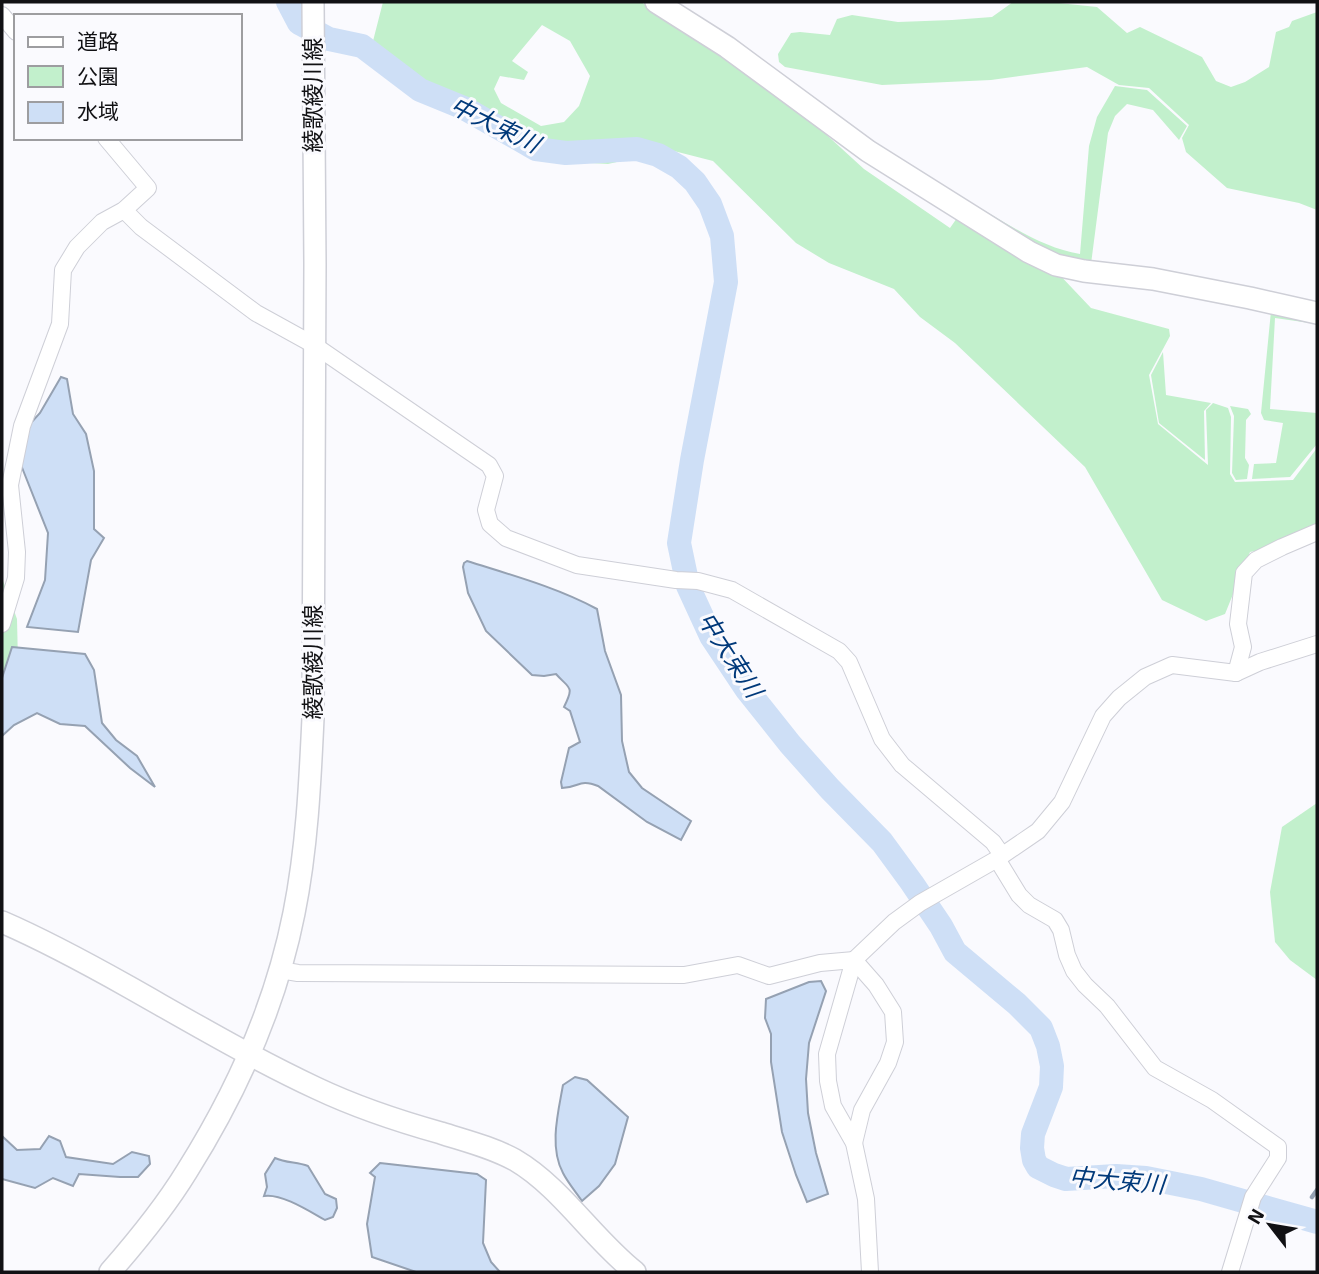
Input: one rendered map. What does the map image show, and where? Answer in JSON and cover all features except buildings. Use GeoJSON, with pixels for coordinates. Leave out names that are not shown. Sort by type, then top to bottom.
{"type":"FeatureCollection","features":[{"type":"Feature","properties":{"kind":"street"},"geometry":{"type":"LineString","coordinates":[[656,2],[727,47],[868,151],[1056,265],[1153,279],[1317,313]]}},
{"type":"Feature","properties":{"kind":"street"},"geometry":{"type":"LineString","coordinates":[[2,15],[14,30]]}},
{"type":"Feature","properties":{"kind":"street","name":"綾歌綾川線"},"geometry":{"type":"LineString","coordinates":[[110,1272],[163,1207],[187,1171],[249,1055],[280,970],[298,892],[310,793],[313,718],[313,22]]}},
{"type":"Feature","properties":{"kind":"street"},"geometry":{"type":"LineString","coordinates":[[2,624],[16,578],[17,552],[10,485],[22,426],[60,324],[63,270],[77,247],[102,222],[124,210],[148,188],[108,140]]}},
{"type":"Feature","properties":{"kind":"street"},"geometry":{"type":"LineString","coordinates":[[124,210],[141,227],[256,313],[314,345],[489,465],[495,476],[486,510],[490,524],[506,538],[577,565],[698,581],[732,590],[839,651],[849,662],[882,739],[902,765],[993,842],[1019,895],[1029,905],[1055,919],[1061,929],[1074,971],[1107,1006],[1155,1068],[1212,1100],[1278,1147],[1278,1158],[1251,1203],[1230,1272]]}},
{"type":"Feature","properties":{"kind":"street"},"geometry":{"type":"LineString","coordinates":[[1236,673],[1243,647],[1238,624],[1244,573],[1256,560],[1317,532]]}},
{"type":"Feature","properties":{"kind":"street"},"geometry":{"type":"LineString","coordinates":[[870,1272],[866,1199],[854,1143],[834,1106],[828,1081],[827,1054],[854,960],[894,922],[1038,831],[1062,802],[1103,716],[1119,698],[1145,677],[1172,665],[1236,673],[1260,662],[1317,644]]}},
{"type":"Feature","properties":{"kind":"street"},"geometry":{"type":"LineString","coordinates":[[2,922],[70,954],[249,1055],[318,1089],[372,1111],[477,1143],[516,1161],[536,1174],[614,1255],[635,1272]]}},
{"type":"Feature","properties":{"kind":"street"},"geometry":{"type":"LineString","coordinates":[[280,970],[332,974],[684,975],[738,965],[769,976],[820,963],[854,960]]}},
{"type":"Feature","properties":{"kind":"street"},"geometry":{"type":"LineString","coordinates":[[854,960],[876,985],[893,1012],[895,1042],[888,1063],[862,1110],[854,1143]]}},
{"type":"Feature","properties":{"kind":"green space"},"geometry":{"type":"Polygon","coordinates":[[[383,2],[641,2],[696,37],[806,116],[864,169],[950,228],[957,218],[1055,270],[1091,308],[1169,329],[1170,336],[1149,375],[1158,424],[1208,465],[1206,410],[1213,403],[1228,408],[1231,417],[1230,474],[1235,482],[1293,480],[1317,448],[1317,538],[1250,552],[1225,614],[1206,621],[1162,600],[1085,467],[955,343],[920,317],[894,289],[829,263],[796,243],[713,161],[670,150],[608,164],[555,161],[505,126],[461,100],[422,83],[373,41],[383,2]],[[542,25],[512,61],[528,72],[524,80],[500,76],[494,89],[501,103],[541,126],[564,122],[579,106],[590,76],[570,41],[542,25]]]}},
{"type":"Feature","properties":{"kind":"green space"},"geometry":{"type":"Polygon","coordinates":[[[1013,2],[1049,2],[1097,7],[1127,33],[1140,27],[1202,57],[1216,81],[1231,87],[1269,67],[1276,32],[1289,27],[1292,21],[1317,12],[1317,210],[1299,203],[1227,188],[1186,152],[1182,138],[1189,125],[1149,88],[1119,85],[1087,67],[991,80],[882,85],[785,67],[779,62],[778,54],[791,33],[830,35],[837,19],[852,15],[898,22],[992,17],[1013,2]]]}},
{"type":"Feature","properties":{"kind":"green space"},"geometry":{"type":"Polygon","coordinates":[[[1115,86],[1147,90],[1187,126],[1179,140],[1153,110],[1127,104],[1115,116],[1108,133],[1091,264],[1059,257],[964,204],[966,200],[1035,239],[1080,254],[1089,146],[1097,117],[1115,86]]]}},
{"type":"Feature","properties":{"kind":"green space"},"geometry":{"type":"Polygon","coordinates":[[[1271,311],[1317,320],[1317,324],[1275,318],[1270,409],[1317,413],[1317,444],[1290,477],[1252,479],[1254,464],[1276,463],[1283,423],[1264,420],[1261,413],[1271,311]]]}},
{"type":"Feature","properties":{"kind":"green space"},"geometry":{"type":"Polygon","coordinates":[[[1163,352],[1166,395],[1211,403],[1204,411],[1205,460],[1159,423],[1151,375],[1163,352]]]}},
{"type":"Feature","properties":{"kind":"green space"},"geometry":{"type":"Polygon","coordinates":[[[1230,406],[1248,409],[1251,414],[1246,420],[1245,458],[1249,465],[1247,479],[1236,480],[1232,473],[1234,416],[1230,406]]]}},
{"type":"Feature","properties":{"kind":"green space"},"geometry":{"type":"Polygon","coordinates":[[[2,578],[17,619],[18,663],[2,701],[2,578]]]}},
{"type":"Feature","properties":{"kind":"green space"},"geometry":{"type":"Polygon","coordinates":[[[1317,803],[1317,980],[1290,960],[1275,942],[1270,892],[1282,827],[1317,803]]]}},
{"type":"Feature","properties":{"kind":"water"},"geometry":{"type":"Polygon","coordinates":[[[61,377],[67,379],[73,414],[86,434],[94,471],[94,529],[104,538],[91,560],[78,632],[27,627],[45,580],[48,533],[21,465],[29,425],[40,413],[61,377]]]}},
{"type":"Feature","properties":{"kind":"water"},"geometry":{"type":"Polygon","coordinates":[[[467,561],[549,588],[597,609],[605,651],[621,695],[622,741],[629,772],[642,788],[691,821],[681,840],[647,822],[598,786],[583,783],[562,788],[569,748],[580,742],[570,711],[564,707],[569,688],[556,674],[532,675],[486,631],[468,593],[463,567],[467,561]]]}},
{"type":"Feature","properties":{"kind":"water"},"geometry":{"type":"Polygon","coordinates":[[[12,647],[85,654],[94,670],[102,723],[116,740],[137,756],[155,787],[130,768],[85,726],[60,724],[37,713],[14,725],[2,736],[2,678],[12,647]]]}},
{"type":"Feature","properties":{"kind":"water"},"geometry":{"type":"Polygon","coordinates":[[[821,981],[826,991],[809,1043],[806,1079],[808,1113],[828,1194],[807,1202],[782,1132],[771,1062],[771,1034],[765,1018],[766,999],[809,982],[821,981]]]}},
{"type":"Feature","properties":{"kind":"water"},"geometry":{"type":"Polygon","coordinates":[[[575,1077],[587,1080],[628,1117],[615,1164],[599,1186],[582,1201],[563,1173],[556,1152],[557,1118],[563,1085],[575,1077]]]}},
{"type":"Feature","properties":{"kind":"water"},"geometry":{"type":"Polygon","coordinates":[[[2,1136],[17,1150],[40,1149],[49,1136],[60,1141],[66,1157],[113,1164],[132,1152],[149,1156],[150,1164],[138,1177],[79,1174],[73,1186],[53,1178],[35,1188],[2,1179],[2,1136]]]}},
{"type":"Feature","properties":{"kind":"water"},"geometry":{"type":"Polygon","coordinates":[[[275,1158],[308,1166],[325,1194],[336,1199],[337,1208],[333,1217],[325,1220],[287,1200],[264,1196],[267,1187],[265,1174],[275,1158]]]}},
{"type":"Feature","properties":{"kind":"water"},"geometry":{"type":"Polygon","coordinates":[[[380,1163],[477,1174],[486,1180],[483,1243],[491,1262],[500,1272],[416,1272],[372,1257],[367,1224],[375,1177],[370,1173],[380,1163]]]}},
{"type":"Feature","properties":{"kind":"waterway","name":"中大束川"},"geometry":{"type":"LineString","coordinates":[[288,2],[299,23],[329,39],[362,46],[420,90],[464,108],[536,149],[566,153],[637,149],[658,155],[679,167],[695,182],[710,204],[722,236],[726,282],[679,543],[688,586],[711,636],[747,690],[790,744],[882,842],[941,926],[955,952],[1041,1028],[1052,1066],[1051,1087],[1033,1134],[1032,1148],[1038,1167],[1066,1179],[1116,1176],[1146,1178],[1201,1189],[1317,1222]]}},
{"type":"Feature","properties":{"kind":"waterway"},"geometry":{"type":"LineString","coordinates":[[1312,1197],[1317,1190]]}},
{"type":"Feature","properties":{"kind":"waterway","name":"中大束川"},"geometry":{"type":"LineString","coordinates":[[1298,1218],[1301,1213]]}}]}
